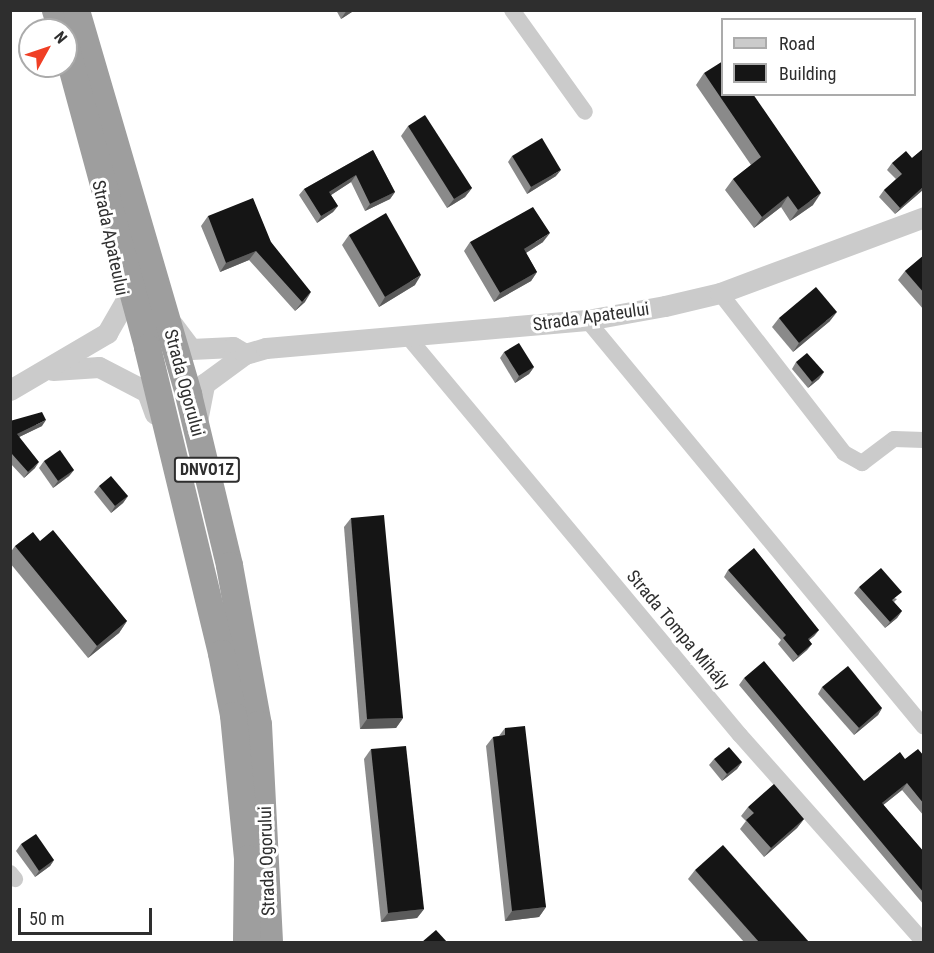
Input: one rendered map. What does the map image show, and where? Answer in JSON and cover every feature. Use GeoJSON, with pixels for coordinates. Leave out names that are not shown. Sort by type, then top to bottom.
{"type":"FeatureCollection","features":[{"type":"Feature","properties":{"kind":"highway","name":"Strada Ogorului"},"geometry":{"type":"LineString","coordinates":[[76,10],[196,425],[258,724],[269,942]]}},
{"type":"Feature","properties":{"kind":"highway","name":"Strada Ogorului"},"geometry":{"type":"LineString","coordinates":[[73,78],[181,484],[233,715],[247,858],[246,942]]}},
{"type":"Feature","properties":{"kind":"street"},"geometry":{"type":"LineString","coordinates":[[512,10],[585,112]]}},
{"type":"Feature","properties":{"kind":"street","name":"Strada Apateului"},"geometry":{"type":"LineString","coordinates":[[10,390],[107,333],[126,300],[88,139]]}},
{"type":"Feature","properties":{"kind":"street","name":"Strada Apateului"},"geometry":{"type":"LineString","coordinates":[[160,298],[179,338],[191,349],[233,347],[245,354],[587,320],[720,293],[924,217]]}},
{"type":"Feature","properties":{"kind":"street"},"geometry":{"type":"LineString","coordinates":[[720,293],[844,453],[862,463],[894,439],[924,440]]}},
{"type":"Feature","properties":{"kind":"street"},"geometry":{"type":"LineString","coordinates":[[587,320],[924,727]]}},
{"type":"Feature","properties":{"kind":"street","name":"Strada Tompa Mihály"},"geometry":{"type":"LineString","coordinates":[[408,337],[741,735],[924,942]]}},
{"type":"Feature","properties":{"kind":"street"},"geometry":{"type":"LineString","coordinates":[[196,425],[204,384],[245,354]]}},
{"type":"Feature","properties":{"kind":"street","name":"Strada Apateului"},"geometry":{"type":"LineString","coordinates":[[46,370],[99,367],[147,392],[181,484]]}},
{"type":"Feature","properties":{"kind":"building"},"geometry":{"type":"Polygon","coordinates":[[[721,62],[721,96],[754,96],[821,193],[798,210],[788,196],[762,217],[733,179],[761,157],[704,73],[721,62]]]}},
{"type":"Feature","properties":{"kind":"building"},"geometry":{"type":"Polygon","coordinates":[[[425,115],[472,188],[454,199],[408,126],[425,115]]]}},
{"type":"Feature","properties":{"kind":"building"},"geometry":{"type":"Polygon","coordinates":[[[542,138],[561,170],[531,187],[512,156],[542,138]]]}},
{"type":"Feature","properties":{"kind":"building"},"geometry":{"type":"Polygon","coordinates":[[[924,148],[924,186],[900,208],[884,190],[902,174],[892,163],[906,151],[912,158],[924,148]]]}},
{"type":"Feature","properties":{"kind":"building"},"geometry":{"type":"Polygon","coordinates":[[[373,150],[395,192],[370,204],[356,175],[329,192],[338,206],[321,216],[304,189],[373,150]]]}},
{"type":"Feature","properties":{"kind":"building"},"geometry":{"type":"Polygon","coordinates":[[[253,198],[271,242],[311,292],[302,302],[256,251],[226,263],[208,216],[253,198]]]}},
{"type":"Feature","properties":{"kind":"building"},"geometry":{"type":"Polygon","coordinates":[[[533,207],[550,233],[524,249],[537,272],[500,293],[470,242],[533,207]]]}},
{"type":"Feature","properties":{"kind":"building"},"geometry":{"type":"Polygon","coordinates":[[[386,213],[421,275],[385,297],[349,235],[386,213]]]}},
{"type":"Feature","properties":{"kind":"building"},"geometry":{"type":"Polygon","coordinates":[[[924,255],[924,293],[905,271],[924,255]]]}},
{"type":"Feature","properties":{"kind":"building"},"geometry":{"type":"Polygon","coordinates":[[[816,287],[837,312],[799,343],[779,318],[816,287]]]}},
{"type":"Feature","properties":{"kind":"building"},"geometry":{"type":"Polygon","coordinates":[[[519,343],[534,367],[519,376],[504,352],[519,343]]]}},
{"type":"Feature","properties":{"kind":"building"},"geometry":{"type":"Polygon","coordinates":[[[807,353],[824,372],[812,382],[796,362],[807,353]]]}},
{"type":"Feature","properties":{"kind":"building"},"geometry":{"type":"Polygon","coordinates":[[[42,412],[46,420],[17,434],[39,462],[28,472],[12,454],[10,455],[10,421],[42,412]]]}},
{"type":"Feature","properties":{"kind":"building"},"geometry":{"type":"Polygon","coordinates":[[[60,450],[74,470],[58,481],[44,461],[60,450]]]}},
{"type":"Feature","properties":{"kind":"building"},"geometry":{"type":"Polygon","coordinates":[[[111,476],[128,496],[115,506],[99,486],[111,476]]]}},
{"type":"Feature","properties":{"kind":"building"},"geometry":{"type":"Polygon","coordinates":[[[384,515],[403,718],[367,719],[351,518],[384,515]]]}},
{"type":"Feature","properties":{"kind":"building"},"geometry":{"type":"Polygon","coordinates":[[[53,530],[127,621],[97,646],[15,546],[33,532],[40,541],[53,530]]]}},
{"type":"Feature","properties":{"kind":"building"},"geometry":{"type":"Polygon","coordinates":[[[754,548],[819,630],[808,639],[812,644],[798,656],[783,638],[786,635],[728,570],[754,548]]]}},
{"type":"Feature","properties":{"kind":"building"},"geometry":{"type":"Polygon","coordinates":[[[881,568],[902,592],[892,600],[902,611],[890,622],[859,587],[881,568]]]}},
{"type":"Feature","properties":{"kind":"building"},"geometry":{"type":"Polygon","coordinates":[[[764,661],[864,781],[900,752],[905,759],[918,749],[924,756],[924,804],[907,783],[882,803],[924,852],[924,893],[744,678],[764,661]]]}},
{"type":"Feature","properties":{"kind":"building"},"geometry":{"type":"Polygon","coordinates":[[[848,666],[882,708],[859,728],[822,687],[848,666]]]}},
{"type":"Feature","properties":{"kind":"building"},"geometry":{"type":"Polygon","coordinates":[[[525,726],[546,907],[512,911],[493,737],[505,735],[505,728],[525,726]]]}},
{"type":"Feature","properties":{"kind":"building"},"geometry":{"type":"Polygon","coordinates":[[[406,746],[424,909],[388,913],[371,749],[406,746]]]}},
{"type":"Feature","properties":{"kind":"building"},"geometry":{"type":"Polygon","coordinates":[[[729,747],[742,762],[727,774],[714,759],[729,747]]]}},
{"type":"Feature","properties":{"kind":"building"},"geometry":{"type":"Polygon","coordinates":[[[774,784],[804,819],[771,848],[746,820],[754,813],[748,807],[774,784]]]}},
{"type":"Feature","properties":{"kind":"building"},"geometry":{"type":"Polygon","coordinates":[[[36,834],[54,860],[39,871],[21,844],[36,834]]]}},
{"type":"Feature","properties":{"kind":"building"},"geometry":{"type":"Polygon","coordinates":[[[723,845],[809,942],[759,942],[695,870],[723,845]]]}},
{"type":"Feature","properties":{"kind":"building"},"geometry":{"type":"Polygon","coordinates":[[[436,930],[447,942],[422,942],[436,930]]]}}]}
